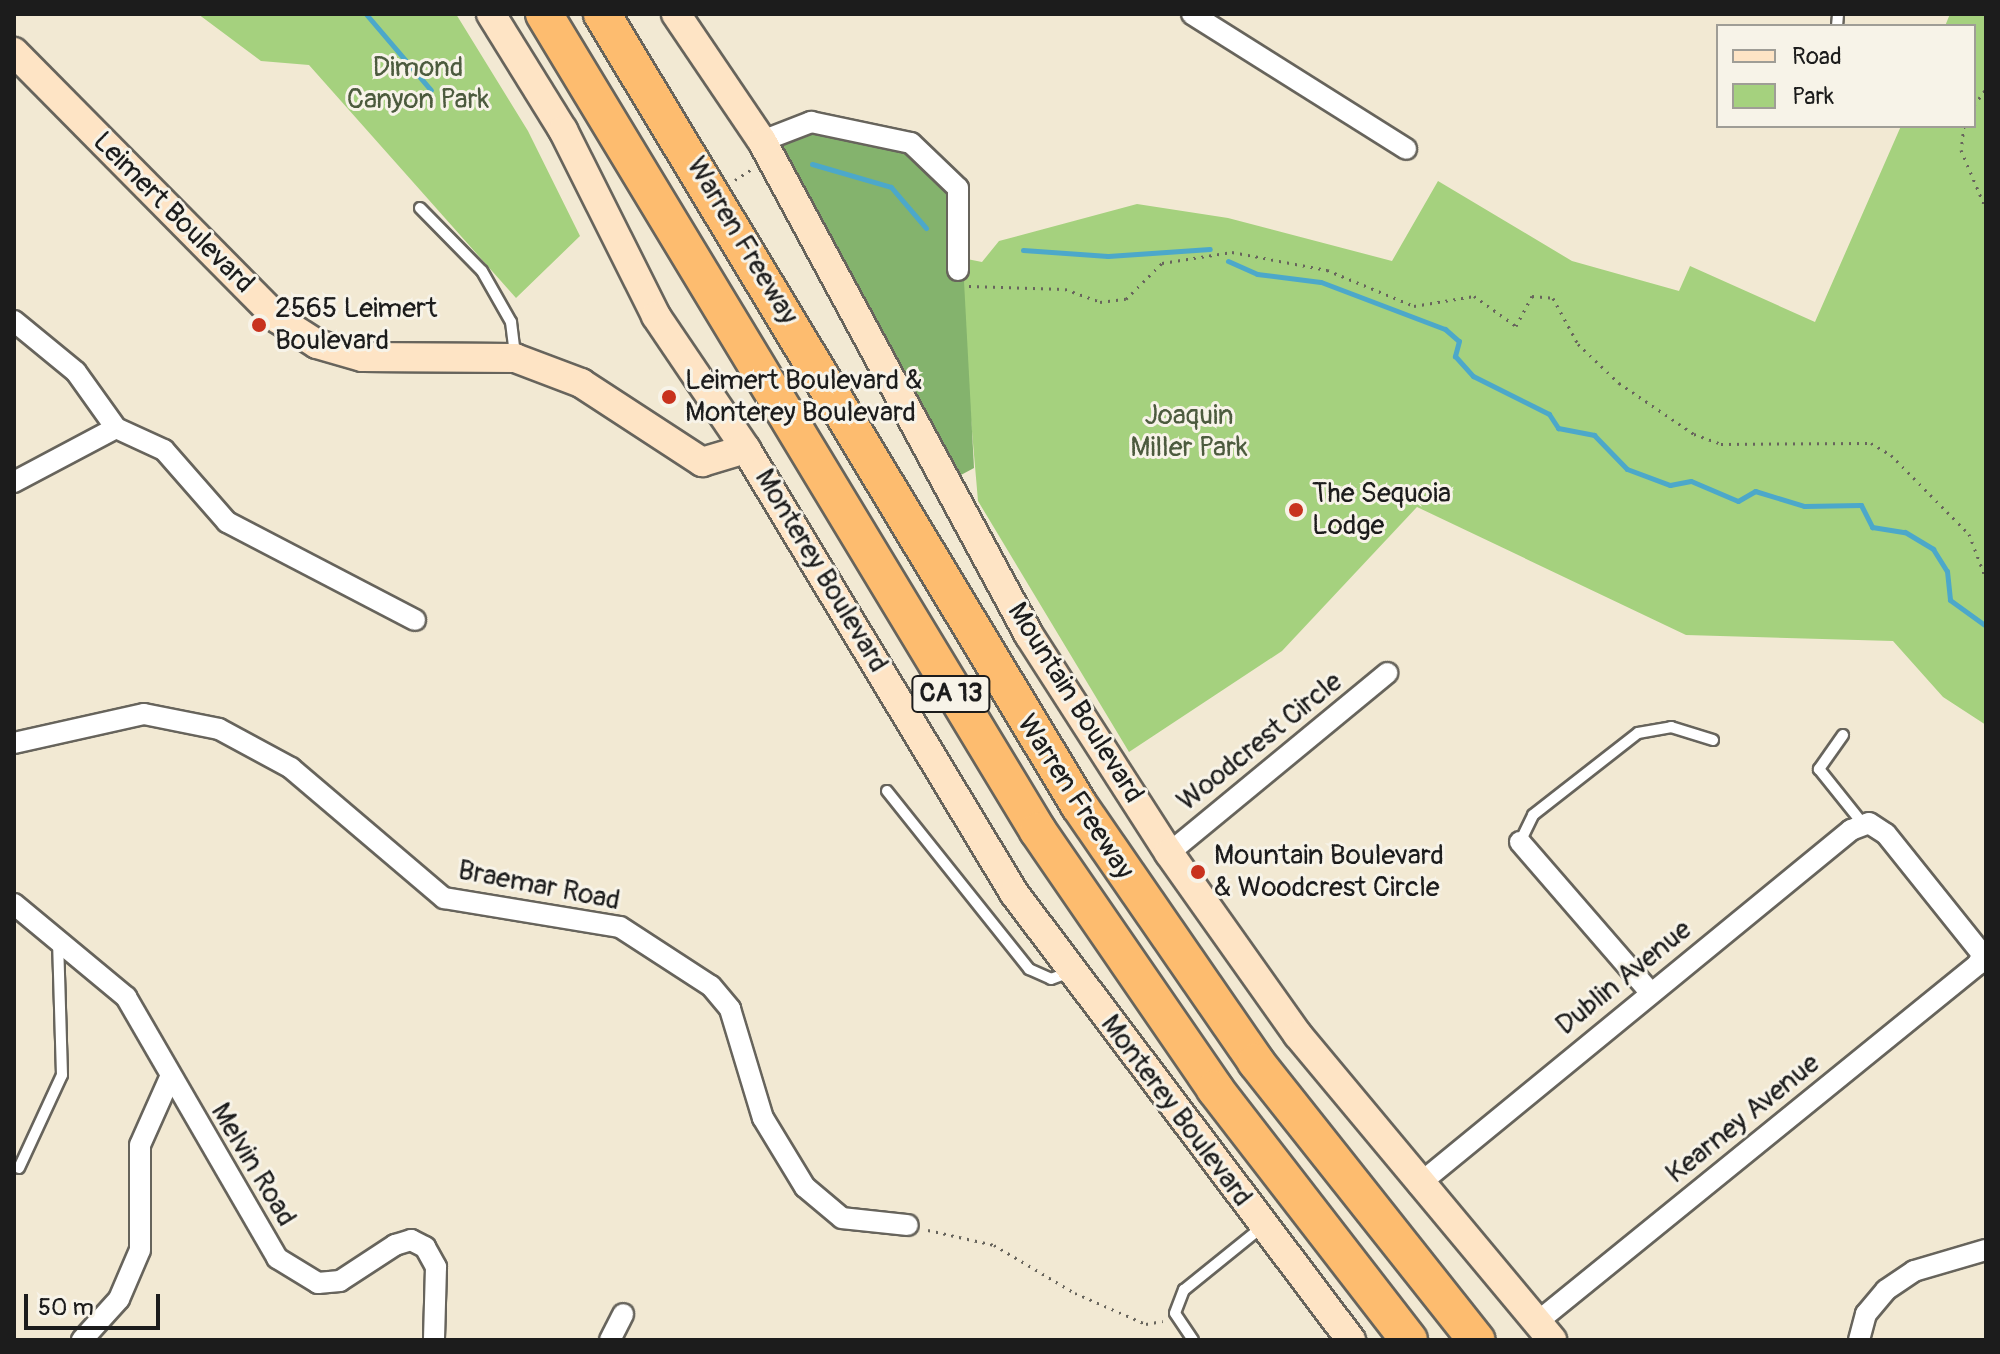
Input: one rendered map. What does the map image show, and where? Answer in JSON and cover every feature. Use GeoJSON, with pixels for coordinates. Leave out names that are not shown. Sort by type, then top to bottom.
{"type":"FeatureCollection","features":[{"type":"Feature","properties":{"kind":"highway","name":"Warren Freeway"},"geometry":{"type":"LineString","coordinates":[[544,14],[1038,831],[1215,1089],[1409,1340]]}},
{"type":"Feature","properties":{"kind":"highway","name":"Warren Freeway"},"geometry":{"type":"LineString","coordinates":[[602,14],[1079,805],[1256,1062],[1448,1307],[1478,1340]]}},
{"type":"Feature","properties":{"kind":"street","name":"Monterey Boulevard"},"geometry":{"type":"LineString","coordinates":[[491,14],[563,130],[650,306],[746,449],[1014,893],[1070,972],[1351,1340]]}},
{"type":"Feature","properties":{"kind":"street","name":"Mountain Boulevard"},"geometry":{"type":"LineString","coordinates":[[676,14],[762,141],[1029,635],[1169,853],[1298,1035],[1418,1185],[1544,1332]]}},
{"type":"Feature","properties":{"kind":"street"},"geometry":{"type":"LineString","coordinates":[[1192,14],[1406,149]]}},
{"type":"Feature","properties":{"kind":"street","name":"Leimert Boulevard"},"geometry":{"type":"LineString","coordinates":[[14,52],[278,319],[317,344],[362,357],[515,358],[581,383],[702,462],[746,449]]}},
{"type":"Feature","properties":{"kind":"street"},"geometry":{"type":"LineString","coordinates":[[762,141],[811,122],[911,143],[958,188],[958,270]]}},
{"type":"Feature","properties":{"kind":"street"},"geometry":{"type":"LineString","coordinates":[[14,321],[76,372],[116,428],[164,450],[227,522],[415,620]]}},
{"type":"Feature","properties":{"kind":"street"},"geometry":{"type":"LineString","coordinates":[[14,482],[116,428]]}},
{"type":"Feature","properties":{"kind":"street","name":"Woodcrest Circle"},"geometry":{"type":"LineString","coordinates":[[1169,853],[1387,673]]}},
{"type":"Feature","properties":{"kind":"street","name":"Braemar Road"},"geometry":{"type":"LineString","coordinates":[[14,743],[144,714],[219,729],[291,768],[444,898],[620,927],[711,986],[730,1009],[763,1118],[805,1187],[842,1218],[908,1225]]}},
{"type":"Feature","properties":{"kind":"street","name":"Kearney Avenue"},"geometry":{"type":"LineString","coordinates":[[1544,1332],[1983,955],[1882,829],[1866,823]]}},
{"type":"Feature","properties":{"kind":"street","name":"Dublin Avenue"},"geometry":{"type":"LineString","coordinates":[[1418,1185],[1649,991],[1866,823]]}},
{"type":"Feature","properties":{"kind":"street"},"geometry":{"type":"LineString","coordinates":[[1520,842],[1649,991]]}},
{"type":"Feature","properties":{"kind":"street","name":"Melvin Road"},"geometry":{"type":"LineString","coordinates":[[14,904],[126,997],[169,1080],[277,1258],[318,1283],[340,1281],[395,1245],[411,1240],[425,1247],[436,1267],[434,1340]]}},
{"type":"Feature","properties":{"kind":"street"},"geometry":{"type":"LineString","coordinates":[[82,1340],[119,1299],[140,1250],[140,1145],[169,1080]]}},
{"type":"Feature","properties":{"kind":"street"},"geometry":{"type":"LineString","coordinates":[[1859,1340],[1866,1314],[1886,1290],[1914,1271],[1986,1250]]}},
{"type":"Feature","properties":{"kind":"street"},"geometry":{"type":"LineString","coordinates":[[610,1340],[623,1314]]}},
{"type":"Feature","properties":{"kind":"lane"},"geometry":{"type":"LineString","coordinates":[[420,208],[482,271],[514,330],[515,358]]}},
{"type":"Feature","properties":{"kind":"lane"},"geometry":{"type":"LineString","coordinates":[[1520,842],[1533,815],[1638,733],[1671,727],[1713,740]]}},
{"type":"Feature","properties":{"kind":"lane"},"geometry":{"type":"LineString","coordinates":[[1843,735],[1819,769],[1866,823]]}},
{"type":"Feature","properties":{"kind":"lane"},"geometry":{"type":"LineString","coordinates":[[887,791],[1029,969],[1051,979],[1070,972]]}},
{"type":"Feature","properties":{"kind":"lane"},"geometry":{"type":"LineString","coordinates":[[19,1168],[62,1075],[58,940]]}},
{"type":"Feature","properties":{"kind":"lane"},"geometry":{"type":"LineString","coordinates":[[1193,1340],[1178,1319],[1177,1301],[1191,1280],[1264,1226]]}},
{"type":"Feature","properties":{"kind":"path"},"geometry":{"type":"LineString","coordinates":[[1964,128],[1961,150],[1986,209]]}},
{"type":"Feature","properties":{"kind":"path"},"geometry":{"type":"LineString","coordinates":[[958,270],[970,287],[1065,289],[1100,302],[1126,299],[1162,263],[1232,252],[1327,270],[1414,306],[1474,296],[1516,326],[1532,296],[1553,298],[1578,344],[1609,373],[1694,434],[1721,444],[1871,443],[1891,455],[1969,534],[1986,579]]}},
{"type":"Feature","properties":{"kind":"path"},"geometry":{"type":"LineString","coordinates":[[908,1225],[994,1245],[1146,1324],[1178,1319]]}},
{"type":"Feature","properties":{"kind":"green space","name":"Dimond Canyon Park"},"geometry":{"type":"Polygon","coordinates":[[[198,14],[456,14],[528,131],[580,236],[516,298],[309,65],[261,61],[198,14]]]}},
{"type":"Feature","properties":{"kind":"green space","name":"Joaquin Miller Park"},"geometry":{"type":"Polygon","coordinates":[[[1950,14],[1986,14],[1986,725],[1943,697],[1893,641],[1686,635],[1417,507],[1282,651],[1129,752],[978,501],[957,257],[982,262],[999,241],[1137,204],[1228,218],[1392,261],[1438,181],[1572,261],[1679,291],[1690,266],[1815,322],[1900,128],[1976,128],[1976,24],[1946,24],[1950,14]]]}},
{"type":"Feature","properties":{"kind":"green space"},"geometry":{"type":"Polygon","coordinates":[[[782,129],[880,133],[959,188],[974,468],[959,476],[769,136],[782,129]]]}},
{"type":"Feature","properties":{"kind":"waterway"},"geometry":{"type":"LineString","coordinates":[[366,14],[431,90]]}},
{"type":"Feature","properties":{"kind":"waterway"},"geometry":{"type":"LineString","coordinates":[[812,164],[891,187],[926,228]]}},
{"type":"Feature","properties":{"kind":"waterway"},"geometry":{"type":"LineString","coordinates":[[1023,250],[1108,256],[1210,249]]}},
{"type":"Feature","properties":{"kind":"waterway"},"geometry":{"type":"LineString","coordinates":[[1228,261],[1257,274],[1321,282],[1445,329],[1459,341],[1455,356],[1473,376],[1549,414],[1558,428],[1594,435],[1627,469],[1670,485],[1691,481],[1738,501],[1755,491],[1804,506],[1861,505],[1872,527],[1905,532],[1933,549],[1947,571],[1950,600],[1986,626]]}},
{"type":"Feature","properties":{"kind":"place","name":"2565 Leimert Boulevard"},"geometry":{"type":"Point","coordinates":[259,325]}},
{"type":"Feature","properties":{"kind":"place","name":"Leimert Boulevard & Monterey Boulevard"},"geometry":{"type":"Point","coordinates":[669,397]}},
{"type":"Feature","properties":{"kind":"place","name":"The Sequoia Lodge"},"geometry":{"type":"Point","coordinates":[1296,510]}},
{"type":"Feature","properties":{"kind":"place","name":"Mountain Boulevard & Woodcrest Circle"},"geometry":{"type":"Point","coordinates":[1198,872]}}]}
